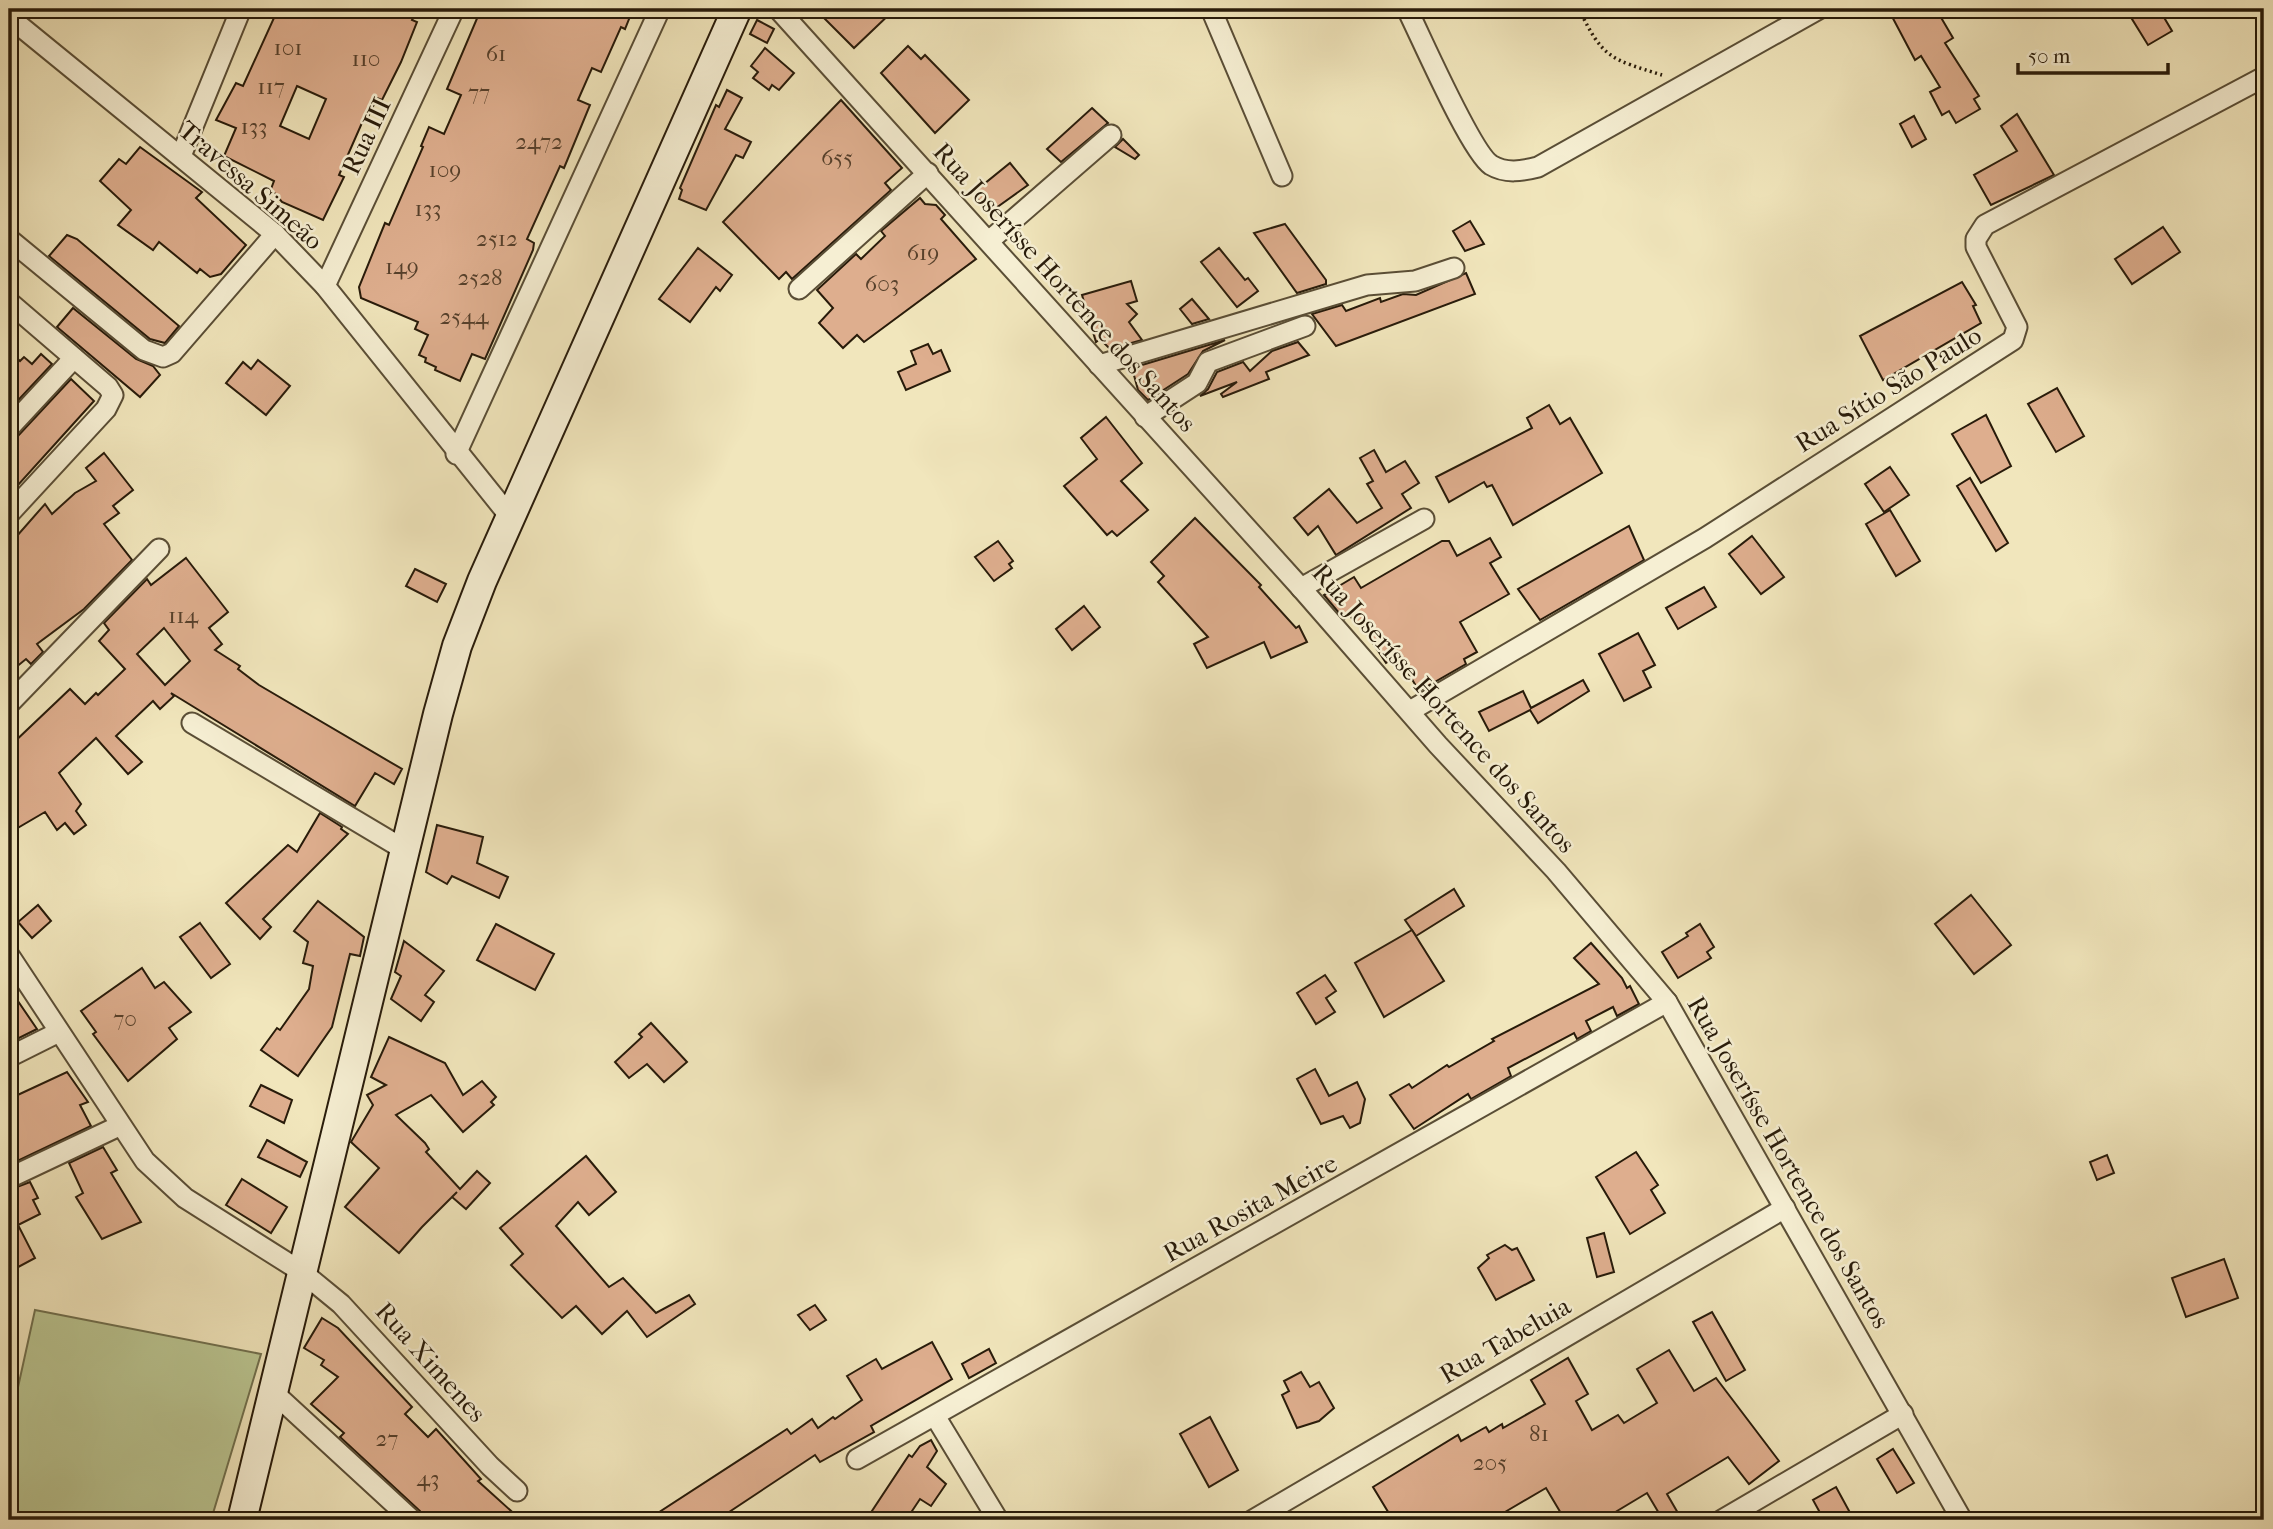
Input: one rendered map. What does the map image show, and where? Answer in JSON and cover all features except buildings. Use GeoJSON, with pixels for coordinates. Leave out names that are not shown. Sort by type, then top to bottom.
{"type":"FeatureCollection","features":[{"type":"Feature","properties":{"kind":"main road"},"geometry":{"type":"LineString","coordinates":[[242,1520],[457,646],[737,9]]}},
{"type":"Feature","properties":{"kind":"street"},"geometry":{"type":"LineString","coordinates":[[181,156],[241,9]]}},
{"type":"Feature","properties":{"kind":"street","name":"Rua III"},"geometry":{"type":"LineString","coordinates":[[325,286],[454,9]]}},
{"type":"Feature","properties":{"kind":"street"},"geometry":{"type":"LineString","coordinates":[[456,454],[660,9]]}},
{"type":"Feature","properties":{"kind":"street","name":"Rua Joserísse Hortence dos Santos"},"geometry":{"type":"LineString","coordinates":[[778,9],[1556,871],[1667,1002],[1962,1520]]}},
{"type":"Feature","properties":{"kind":"street"},"geometry":{"type":"LineString","coordinates":[[1211,9],[1282,176]]}},
{"type":"Feature","properties":{"kind":"street"},"geometry":{"type":"LineString","coordinates":[[1407,9],[1481,156],[1505,171],[1538,167],[1819,9]]}},
{"type":"Feature","properties":{"kind":"street","name":"Travessa Simeão"},"geometry":{"type":"LineString","coordinates":[[9,17],[275,234],[325,286],[456,454],[511,518]]}},
{"type":"Feature","properties":{"kind":"street","name":"Rua Sítio São Paulo"},"geometry":{"type":"LineString","coordinates":[[1410,711],[1705,538],[2013,340],[2017,327],[1976,247],[1976,239],[1986,225],[2264,77]]}},
{"type":"Feature","properties":{"kind":"street"},"geometry":{"type":"LineString","coordinates":[[989,241],[1111,135]]}},
{"type":"Feature","properties":{"kind":"street"},"geometry":{"type":"LineString","coordinates":[[799,289],[928,173]]}},
{"type":"Feature","properties":{"kind":"street"},"geometry":{"type":"LineString","coordinates":[[9,239],[144,350],[163,357],[172,353],[275,234]]}},
{"type":"Feature","properties":{"kind":"street"},"geometry":{"type":"LineString","coordinates":[[1099,365],[1367,285],[1416,281],[1454,268]]}},
{"type":"Feature","properties":{"kind":"street"},"geometry":{"type":"LineString","coordinates":[[9,514],[112,401],[112,391],[75,358],[11,309]]}},
{"type":"Feature","properties":{"kind":"street"},"geometry":{"type":"LineString","coordinates":[[1145,417],[1198,383],[1209,362],[1305,326]]}},
{"type":"Feature","properties":{"kind":"street"},"geometry":{"type":"LineString","coordinates":[[9,428],[75,358]]}},
{"type":"Feature","properties":{"kind":"street"},"geometry":{"type":"LineString","coordinates":[[1301,588],[1424,519]]}},
{"type":"Feature","properties":{"kind":"street"},"geometry":{"type":"LineString","coordinates":[[9,704],[159,549]]}},
{"type":"Feature","properties":{"kind":"street"},"geometry":{"type":"LineString","coordinates":[[192,723],[405,850]]}},
{"type":"Feature","properties":{"kind":"street","name":"Rua Ximenes"},"geometry":{"type":"LineString","coordinates":[[9,956],[119,1125],[167,1183],[302,1272],[353,1315],[517,1491]]}},
{"type":"Feature","properties":{"kind":"street","name":"Rua Rosita Meire"},"geometry":{"type":"LineString","coordinates":[[857,1459],[1667,1002]]}},
{"type":"Feature","properties":{"kind":"street"},"geometry":{"type":"LineString","coordinates":[[9,1057],[59,1031]]}},
{"type":"Feature","properties":{"kind":"street"},"geometry":{"type":"LineString","coordinates":[[9,1178],[119,1125]]}},
{"type":"Feature","properties":{"kind":"street","name":"Rua Tabeluia"},"geometry":{"type":"LineString","coordinates":[[1252,1520],[1785,1208]]}},
{"type":"Feature","properties":{"kind":"street"},"geometry":{"type":"LineString","coordinates":[[274,1393],[324,1436],[412,1520]]}},
{"type":"Feature","properties":{"kind":"street"},"geometry":{"type":"LineString","coordinates":[[1722,1520],[1903,1414]]}},
{"type":"Feature","properties":{"kind":"street"},"geometry":{"type":"LineString","coordinates":[[935,1416],[998,1520]]}},
{"type":"Feature","properties":{"kind":"path"},"geometry":{"type":"LineString","coordinates":[[1579,9],[1594,40],[1620,63],[1688,82]]}},
{"type":"Feature","properties":{"kind":"green space"},"geometry":{"type":"Polygon","coordinates":[[[35,1310],[261,1354],[211,1520],[9,1520],[9,1428],[35,1310]]]}}]}
